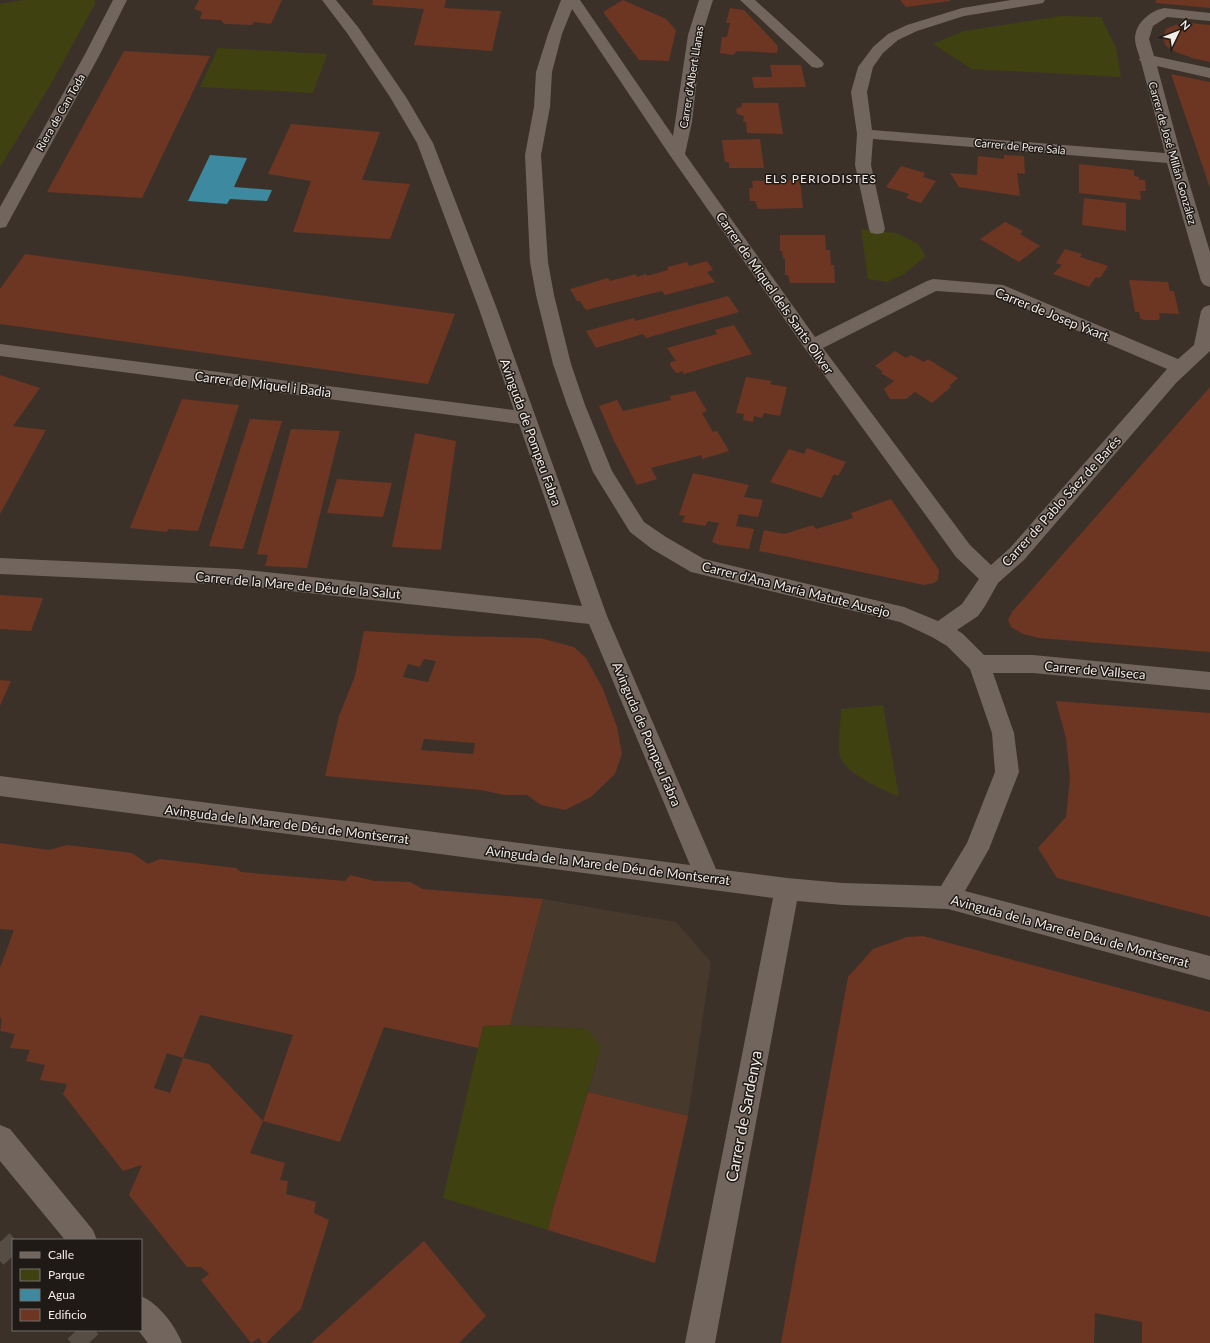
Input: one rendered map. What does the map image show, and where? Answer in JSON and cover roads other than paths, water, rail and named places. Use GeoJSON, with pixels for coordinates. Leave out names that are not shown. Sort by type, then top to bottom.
{"type":"FeatureCollection","features":[{"type":"Feature","properties":{"kind":"street","name":"Riera de Can Toda"},"geometry":{"type":"LineString","coordinates":[[0,223],[31,162],[96,49],[120,0]]}},
{"type":"Feature","properties":{"kind":"street","name":"Avinguda de Pompeu Fabra"},"geometry":{"type":"LineString","coordinates":[[329,0],[353,30],[398,97],[425,143],[526,418],[596,616],[708,878]]}},
{"type":"Feature","properties":{"kind":"street","name":"Carrer d'Ana María Matute Ausejo"},"geometry":{"type":"LineString","coordinates":[[568,0],[555,34],[544,72],[542,107],[533,155],[539,262],[545,295],[562,364],[576,405],[607,478],[637,527],[659,543],[698,566],[904,615],[940,631],[955,640],[979,664]]}},
{"type":"Feature","properties":{"kind":"street","name":"Carrer de Miquel dels Sants Oliver"},"geometry":{"type":"LineString","coordinates":[[573,0],[677,154],[812,346],[963,551],[991,577]]}},
{"type":"Feature","properties":{"kind":"street","name":"Carrer d'Albert Llanas"},"geometry":{"type":"LineString","coordinates":[[677,154],[684,122],[695,35],[706,0]]}},
{"type":"Feature","properties":{"kind":"street"},"geometry":{"type":"LineString","coordinates":[[747,0],[817,64]]}},
{"type":"Feature","properties":{"kind":"street"},"geometry":{"type":"LineString","coordinates":[[878,230],[863,165],[865,134],[859,92],[866,67],[878,50],[893,37],[912,28],[962,12],[1038,0]]}},
{"type":"Feature","properties":{"kind":"street","name":"Carrer de José Millán González"},"geometry":{"type":"LineString","coordinates":[[1210,17],[1164,12],[1146,24],[1142,39],[1174,159],[1210,281]]}},
{"type":"Feature","properties":{"kind":"street"},"geometry":{"type":"LineString","coordinates":[[1146,58],[1210,73]]}},
{"type":"Feature","properties":{"kind":"street","name":"Carrer de Pere Sala"},"geometry":{"type":"LineString","coordinates":[[865,134],[1174,159]]}},
{"type":"Feature","properties":{"kind":"street","name":"Carrer de Josep Yxart"},"geometry":{"type":"LineString","coordinates":[[812,346],[933,285],[998,289],[1180,367]]}},
{"type":"Feature","properties":{"kind":"street"},"geometry":{"type":"LineString","coordinates":[[1208,347],[1210,311]]}},
{"type":"Feature","properties":{"kind":"street","name":"Carrer de Pablo Sáez de Barés"},"geometry":{"type":"LineString","coordinates":[[940,631],[970,610],[978,600],[991,577],[1017,554],[1180,367],[1208,347]]}},
{"type":"Feature","properties":{"kind":"street","name":"Carrer de Miquel i Badia"},"geometry":{"type":"LineString","coordinates":[[0,350],[526,418]]}},
{"type":"Feature","properties":{"kind":"street","name":"Carrer de la Mare de Déu de la Salut"},"geometry":{"type":"LineString","coordinates":[[0,566],[237,577],[596,616]]}},
{"type":"Feature","properties":{"kind":"street"},"geometry":{"type":"LineString","coordinates":[[948,898],[977,849],[1000,793],[1006,772],[1003,732],[979,664]]}},
{"type":"Feature","properties":{"kind":"street","name":"Carrer de Vallseca"},"geometry":{"type":"LineString","coordinates":[[979,664],[1033,664],[1210,680]]}},
{"type":"Feature","properties":{"kind":"street","name":"Avinguda de la Mare de Déu de Montserrat"},"geometry":{"type":"LineString","coordinates":[[0,786],[787,889],[843,894],[948,898],[1210,968]]}},
{"type":"Feature","properties":{"kind":"street","name":"Carrer de Sardenya"},"geometry":{"type":"LineString","coordinates":[[700,1343],[787,889]]}},
{"type":"Feature","properties":{"kind":"street"},"geometry":{"type":"LineString","coordinates":[[0,1139],[82,1239]]}},
{"type":"Feature","properties":{"kind":"street"},"geometry":{"type":"LineString","coordinates":[[142,1312],[167,1343]]}},
{"type":"Feature","properties":{"kind":"water"},"geometry":{"type":"Polygon","coordinates":[[[210,155],[247,158],[234,187],[272,190],[267,201],[230,199],[227,204],[188,201],[210,155]]]}},
{"type":"Feature","properties":{"kind":"tunnel"},"geometry":{"type":"LineString","coordinates":[[0,1242],[12,1255]]}},
{"type":"Feature","properties":{"kind":"tunnel"},"geometry":{"type":"LineString","coordinates":[[78,1331],[89,1343]]}},
{"type":"Feature","properties":{"kind":"district","name":"ELS PERIODISTES"},"geometry":{"type":"Point","coordinates":[821,178]}}]}
